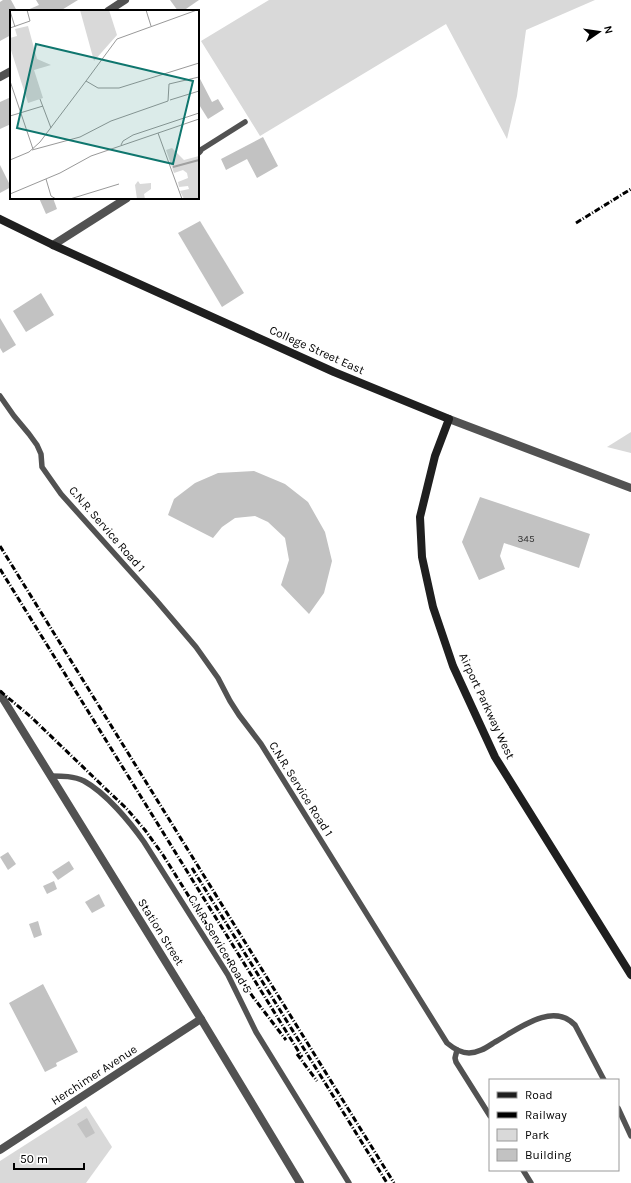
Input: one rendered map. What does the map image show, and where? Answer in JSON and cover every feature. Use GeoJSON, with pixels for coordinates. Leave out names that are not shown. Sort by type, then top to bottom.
{"type":"FeatureCollection","features":[{"type":"Feature","properties":{"kind":"main road","name":"College Street East"},"geometry":{"type":"LineString","coordinates":[[0,219],[334,372],[449,419]]}},
{"type":"Feature","properties":{"kind":"main road","name":"Airport Parkway West"},"geometry":{"type":"LineString","coordinates":[[449,419],[436,456],[420,518],[422,557],[434,607],[453,666],[495,757],[631,975]]}},
{"type":"Feature","properties":{"kind":"street"},"geometry":{"type":"LineString","coordinates":[[116,6],[125,0]]}},
{"type":"Feature","properties":{"kind":"street"},"geometry":{"type":"LineString","coordinates":[[0,78],[10,72]]}},
{"type":"Feature","properties":{"kind":"street"},"geometry":{"type":"LineString","coordinates":[[53,244],[125,199]]}},
{"type":"Feature","properties":{"kind":"street","name":"College Street East"},"geometry":{"type":"LineString","coordinates":[[449,419],[631,488]]}},
{"type":"Feature","properties":{"kind":"street","name":"Station Street"},"geometry":{"type":"LineString","coordinates":[[0,694],[201,1019],[300,1183]]}},
{"type":"Feature","properties":{"kind":"street","name":"Herchimer Avenue"},"geometry":{"type":"LineString","coordinates":[[0,1150],[201,1019]]}},
{"type":"Feature","properties":{"kind":"lane"},"geometry":{"type":"LineString","coordinates":[[199,149],[245,122]]}},
{"type":"Feature","properties":{"kind":"lane","name":"C.N.R. Service Road 1"},"geometry":{"type":"LineString","coordinates":[[0,396],[37,445],[41,454],[42,467],[61,494],[176,624],[218,678],[230,701],[261,744],[447,1043],[457,1050]]}},
{"type":"Feature","properties":{"kind":"lane","name":"C.N.R. Service Road 5"},"geometry":{"type":"LineString","coordinates":[[51,776],[64,776],[83,780],[99,791],[130,823],[144,842],[228,975],[256,1032],[349,1183]]}},
{"type":"Feature","properties":{"kind":"lane"},"geometry":{"type":"LineString","coordinates":[[489,1114],[456,1062],[455,1058],[457,1050],[468,1053],[481,1050],[534,1020],[544,1016],[560,1016],[570,1020],[575,1025],[586,1043],[604,1079]]}},
{"type":"Feature","properties":{"kind":"lane"},"geometry":{"type":"LineString","coordinates":[[619,1110],[631,1136]]}},
{"type":"Feature","properties":{"kind":"lane"},"geometry":{"type":"LineString","coordinates":[[524,1171],[531,1183]]}},
{"type":"Feature","properties":{"kind":"green space"},"geometry":{"type":"Polygon","coordinates":[[[269,0],[595,0],[526,30],[517,96],[507,139],[446,24],[260,136],[201,41],[269,0]]]}},
{"type":"Feature","properties":{"kind":"green space"},"geometry":{"type":"Polygon","coordinates":[[[631,432],[631,453],[607,447],[631,432]]]}},
{"type":"Feature","properties":{"kind":"green space"},"geometry":{"type":"Polygon","coordinates":[[[86,1106],[112,1147],[86,1183],[0,1183],[0,1161],[86,1106]]]}},
{"type":"Feature","properties":{"kind":"building"},"geometry":{"type":"Polygon","coordinates":[[[3,0],[11,0],[16,10],[10,10],[10,36],[0,41],[0,2],[3,0]]]}},
{"type":"Feature","properties":{"kind":"building"},"geometry":{"type":"Polygon","coordinates":[[[36,0],[78,0],[62,10],[27,10],[39,5],[36,0]]]}},
{"type":"Feature","properties":{"kind":"building"},"geometry":{"type":"Polygon","coordinates":[[[170,0],[199,0],[184,10],[177,10],[170,0]]]}},
{"type":"Feature","properties":{"kind":"building"},"geometry":{"type":"Polygon","coordinates":[[[199,77],[212,102],[218,99],[224,109],[208,119],[199,105],[199,77]]]}},
{"type":"Feature","properties":{"kind":"building"},"geometry":{"type":"Polygon","coordinates":[[[10,97],[10,124],[0,129],[0,102],[10,97]]]}},
{"type":"Feature","properties":{"kind":"building"},"geometry":{"type":"Polygon","coordinates":[[[263,137],[278,166],[257,178],[247,159],[226,170],[221,159],[263,137]]]}},
{"type":"Feature","properties":{"kind":"building"},"geometry":{"type":"Polygon","coordinates":[[[0,165],[10,188],[0,193],[0,165]]]}},
{"type":"Feature","properties":{"kind":"building"},"geometry":{"type":"Polygon","coordinates":[[[39,199],[53,199],[57,209],[46,214],[39,199]]]}},
{"type":"Feature","properties":{"kind":"building"},"geometry":{"type":"Polygon","coordinates":[[[200,221],[244,293],[222,307],[178,233],[200,221]]]}},
{"type":"Feature","properties":{"kind":"building"},"geometry":{"type":"Polygon","coordinates":[[[41,293],[54,315],[26,332],[13,311],[41,293]]]}},
{"type":"Feature","properties":{"kind":"building"},"geometry":{"type":"Polygon","coordinates":[[[0,318],[16,345],[3,353],[0,348],[0,318]]]}},
{"type":"Feature","properties":{"kind":"building"},"geometry":{"type":"Polygon","coordinates":[[[254,471],[285,484],[308,502],[325,532],[332,561],[324,593],[309,614],[281,585],[289,560],[285,538],[268,522],[255,516],[235,518],[222,527],[213,538],[168,515],[174,499],[195,483],[218,473],[254,471]]]}},
{"type":"Feature","properties":{"kind":"building"},"geometry":{"type":"Polygon","coordinates":[[[480,497],[590,534],[579,568],[504,543],[500,556],[505,569],[479,580],[462,542],[480,497]]]}},
{"type":"Feature","properties":{"kind":"building"},"geometry":{"type":"Polygon","coordinates":[[[8,852],[16,864],[8,870],[0,857],[8,852]]]}},
{"type":"Feature","properties":{"kind":"building"},"geometry":{"type":"Polygon","coordinates":[[[69,861],[74,869],[58,880],[52,872],[69,861]]]}},
{"type":"Feature","properties":{"kind":"building"},"geometry":{"type":"Polygon","coordinates":[[[54,881],[57,889],[47,894],[43,886],[54,881]]]}},
{"type":"Feature","properties":{"kind":"building"},"geometry":{"type":"Polygon","coordinates":[[[99,894],[105,906],[92,913],[85,902],[99,894]]]}},
{"type":"Feature","properties":{"kind":"building"},"geometry":{"type":"Polygon","coordinates":[[[38,921],[42,935],[34,938],[29,924],[38,921]]]}},
{"type":"Feature","properties":{"kind":"building"},"geometry":{"type":"Polygon","coordinates":[[[43,984],[78,1052],[56,1063],[57,1066],[45,1072],[9,1003],[43,984]]]}},
{"type":"Feature","properties":{"kind":"building"},"geometry":{"type":"Polygon","coordinates":[[[87,1118],[95,1133],[86,1138],[77,1124],[87,1118]]]}},
{"type":"Feature","properties":{"kind":"railway"},"geometry":{"type":"LineString","coordinates":[[576,223],[631,189]]}},
{"type":"Feature","properties":{"kind":"railway"},"geometry":{"type":"LineString","coordinates":[[0,546],[394,1183]]}},
{"type":"Feature","properties":{"kind":"railway"},"geometry":{"type":"LineString","coordinates":[[0,569],[302,1057]]}},
{"type":"Feature","properties":{"kind":"railway"},"geometry":{"type":"LineString","coordinates":[[0,691],[31,717],[126,808],[145,830],[163,855],[238,975],[286,1040]]}},
{"type":"Feature","properties":{"kind":"railway"},"geometry":{"type":"LineString","coordinates":[[192,868],[387,1183]]}},
{"type":"Feature","properties":{"kind":"railway"},"geometry":{"type":"LineString","coordinates":[[297,1054],[317,1081]]}}]}
